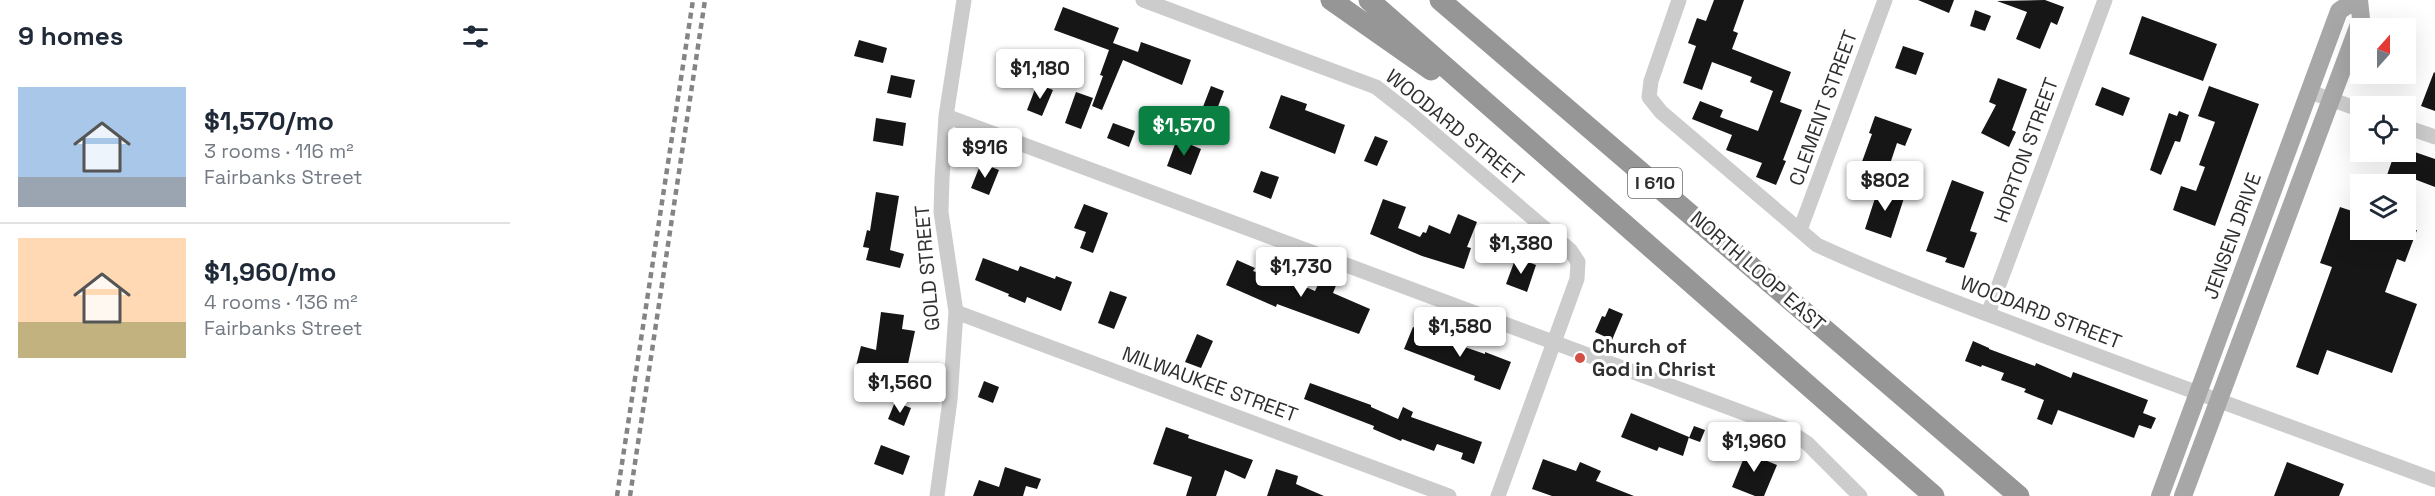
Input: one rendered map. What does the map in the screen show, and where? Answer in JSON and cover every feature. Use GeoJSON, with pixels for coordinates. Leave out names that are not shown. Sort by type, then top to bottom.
{"type":"FeatureCollection","features":[{"type":"Feature","properties":{"kind":"highway"},"geometry":{"type":"LineString","coordinates":[[1331,0],[1519,131]]}},
{"type":"Feature","properties":{"kind":"highway","name":"I 610"},"geometry":{"type":"LineString","coordinates":[[1369,0],[1934,496]]}},
{"type":"Feature","properties":{"kind":"highway","name":"NORTH LOOP EAST"},"geometry":{"type":"LineString","coordinates":[[1440,0],[2019,496]]}},
{"type":"Feature","properties":{"kind":"main road","name":"JENSEN DRIVE"},"geometry":{"type":"LineString","coordinates":[[2160,496],[2340,11],[2357,0],[2361,19],[2183,496]]}},
{"type":"Feature","properties":{"kind":"street","name":"GOLD STREET"},"geometry":{"type":"LineString","coordinates":[[938,496],[949,410],[956,312],[941,212],[946,116],[964,0]]}},
{"type":"Feature","properties":{"kind":"street","name":"WOODARD STREET"},"geometry":{"type":"LineString","coordinates":[[1143,0],[1376,87],[1413,116],[1570,250],[1578,262],[1577,279],[1554,342]]}},
{"type":"Feature","properties":{"kind":"street","name":"WOODARD STREET"},"geometry":{"type":"LineString","coordinates":[[1680,0],[1651,81],[1649,97],[1669,119],[1817,245],[1988,314],[2197,394],[2435,480]]}},
{"type":"Feature","properties":{"kind":"street","name":"CLEMENT STREET"},"geometry":{"type":"LineString","coordinates":[[1800,230],[1885,0]]}},
{"type":"Feature","properties":{"kind":"street","name":"HORTON STREET"},"geometry":{"type":"LineString","coordinates":[[1988,314],[2105,0]]}},
{"type":"Feature","properties":{"kind":"street"},"geometry":{"type":"LineString","coordinates":[[2310,92],[2350,106]]}},
{"type":"Feature","properties":{"kind":"street"},"geometry":{"type":"LineString","coordinates":[[946,116],[1784,428],[1807,442],[1860,496]]}},
{"type":"Feature","properties":{"kind":"street"},"geometry":{"type":"LineString","coordinates":[[2416,130],[2435,137]]}},
{"type":"Feature","properties":{"kind":"street","name":"MILWAUKEE STREET"},"geometry":{"type":"LineString","coordinates":[[956,312],[1449,496]]}},
{"type":"Feature","properties":{"kind":"street"},"geometry":{"type":"LineString","coordinates":[[1498,496],[1554,342]]}},
{"type":"Feature","properties":{"kind":"building"},"geometry":{"type":"Polygon","coordinates":[[[1714,0],[1744,0],[1733,31],[1738,33],[1732,49],[1791,72],[1780,102],[1802,110],[1776,185],[1756,177],[1762,163],[1726,150],[1732,135],[1692,119],[1700,101],[1723,110],[1720,117],[1758,131],[1773,91],[1750,82],[1752,77],[1712,62],[1702,90],[1683,83],[1696,46],[1688,43],[1697,18],[1706,21],[1714,0]]]}},
{"type":"Feature","properties":{"kind":"building"},"geometry":{"type":"Polygon","coordinates":[[[1918,0],[1954,0],[1949,13],[1918,0]]]}},
{"type":"Feature","properties":{"kind":"building"},"geometry":{"type":"Polygon","coordinates":[[[2045,0],[2064,7],[2057,25],[2051,22],[2040,49],[2016,39],[2027,12],[1997,1],[2045,0]]]}},
{"type":"Feature","properties":{"kind":"building"},"geometry":{"type":"Polygon","coordinates":[[[1063,7],[1119,28],[1113,43],[1138,52],[1141,42],[1191,60],[1182,85],[1123,60],[1102,110],[1092,106],[1103,76],[1100,75],[1109,50],[1054,30],[1063,7]]]}},
{"type":"Feature","properties":{"kind":"building"},"geometry":{"type":"Polygon","coordinates":[[[1975,10],[1991,16],[1985,31],[1970,26],[1975,10]]]}},
{"type":"Feature","properties":{"kind":"building"},"geometry":{"type":"Polygon","coordinates":[[[2142,16],[2217,44],[2203,81],[2129,54],[2142,16]]]}},
{"type":"Feature","properties":{"kind":"building"},"geometry":{"type":"Polygon","coordinates":[[[859,40],[887,48],[883,63],[854,56],[859,40]]]}},
{"type":"Feature","properties":{"kind":"building"},"geometry":{"type":"Polygon","coordinates":[[[1903,46],[1924,53],[1916,75],[1895,68],[1903,46]]]}},
{"type":"Feature","properties":{"kind":"building"},"geometry":{"type":"Polygon","coordinates":[[[2435,73],[2435,111],[2421,106],[2435,73]]]}},
{"type":"Feature","properties":{"kind":"building"},"geometry":{"type":"Polygon","coordinates":[[[891,75],[915,80],[911,98],[887,93],[891,75]]]}},
{"type":"Feature","properties":{"kind":"building"},"geometry":{"type":"Polygon","coordinates":[[[1998,78],[2027,89],[2012,130],[2016,132],[2009,147],[1981,133],[1996,105],[1989,102],[1998,78]]]}},
{"type":"Feature","properties":{"kind":"building"},"geometry":{"type":"Polygon","coordinates":[[[1037,84],[1053,90],[1042,116],[1027,110],[1037,84]]]}},
{"type":"Feature","properties":{"kind":"building"},"geometry":{"type":"Polygon","coordinates":[[[1211,86],[1224,91],[1214,117],[1201,112],[1211,86]]]}},
{"type":"Feature","properties":{"kind":"building"},"geometry":{"type":"Polygon","coordinates":[[[2209,86],[2259,104],[2215,226],[2173,210],[2181,186],[2196,191],[2205,167],[2199,165],[2215,122],[2198,116],[2209,86]]]}},
{"type":"Feature","properties":{"kind":"building"},"geometry":{"type":"Polygon","coordinates":[[[2102,87],[2130,98],[2123,116],[2095,105],[2102,87]]]}},
{"type":"Feature","properties":{"kind":"building"},"geometry":{"type":"Polygon","coordinates":[[[1076,92],[1093,98],[1081,129],[1065,123],[1076,92]]]}},
{"type":"Feature","properties":{"kind":"building"},"geometry":{"type":"Polygon","coordinates":[[[1281,95],[1307,104],[1305,110],[1345,125],[1335,154],[1269,128],[1281,95]]]}},
{"type":"Feature","properties":{"kind":"building"},"geometry":{"type":"Polygon","coordinates":[[[2179,111],[2189,115],[2180,142],[2175,141],[2161,175],[2150,170],[2169,113],[2177,116],[2179,111]]]}},
{"type":"Feature","properties":{"kind":"building"},"geometry":{"type":"Polygon","coordinates":[[[1875,116],[1912,129],[1905,146],[1897,143],[1885,179],[1859,170],[1872,134],[1869,133],[1875,116]]]}},
{"type":"Feature","properties":{"kind":"building"},"geometry":{"type":"Polygon","coordinates":[[[876,118],[906,123],[903,146],[873,141],[876,118]]]}},
{"type":"Feature","properties":{"kind":"building"},"geometry":{"type":"Polygon","coordinates":[[[1113,123],[1135,131],[1129,147],[1107,138],[1113,123]]]}},
{"type":"Feature","properties":{"kind":"building"},"geometry":{"type":"Polygon","coordinates":[[[1375,136],[1388,141],[1377,166],[1364,161],[1375,136]]]}},
{"type":"Feature","properties":{"kind":"building"},"geometry":{"type":"Polygon","coordinates":[[[1177,139],[1201,149],[1191,175],[1167,166],[1177,139]]]}},
{"type":"Feature","properties":{"kind":"building"},"geometry":{"type":"Polygon","coordinates":[[[2416,152],[2435,159],[2435,187],[2416,180],[2416,174],[2387,174],[2392,162],[2416,162],[2416,152]]]}},
{"type":"Feature","properties":{"kind":"building"},"geometry":{"type":"Polygon","coordinates":[[[981,163],[999,170],[989,195],[971,188],[981,163]]]}},
{"type":"Feature","properties":{"kind":"building"},"geometry":{"type":"Polygon","coordinates":[[[1261,171],[1279,177],[1271,199],[1253,192],[1261,171]]]}},
{"type":"Feature","properties":{"kind":"building"},"geometry":{"type":"Polygon","coordinates":[[[1952,180],[1984,192],[1970,231],[1977,233],[1964,268],[1945,262],[1947,258],[1926,251],[1952,180]]]}},
{"type":"Feature","properties":{"kind":"building"},"geometry":{"type":"Polygon","coordinates":[[[1879,186],[1905,195],[1891,238],[1865,229],[1879,186]]]}},
{"type":"Feature","properties":{"kind":"building"},"geometry":{"type":"Polygon","coordinates":[[[876,192],[899,196],[890,250],[904,254],[900,268],[866,260],[869,248],[863,247],[867,230],[870,231],[876,192]]]}},
{"type":"Feature","properties":{"kind":"building"},"geometry":{"type":"Polygon","coordinates":[[[1383,199],[1406,207],[1398,228],[1420,237],[1423,232],[1426,233],[1429,225],[1450,234],[1458,214],[1477,222],[1467,247],[1471,248],[1464,269],[1422,256],[1370,234],[1383,199]]]}},
{"type":"Feature","properties":{"kind":"building"},"geometry":{"type":"Polygon","coordinates":[[[1084,204],[1108,213],[1093,253],[1080,248],[1086,232],[1074,228],[1084,204]]]}},
{"type":"Feature","properties":{"kind":"building"},"geometry":{"type":"Polygon","coordinates":[[[2340,207],[2350,210],[2350,240],[2413,240],[2405,262],[2397,259],[2385,292],[2417,304],[2392,373],[2327,350],[2318,375],[2296,367],[2332,267],[2320,263],[2340,207]]]}},
{"type":"Feature","properties":{"kind":"building"},"geometry":{"type":"Polygon","coordinates":[[[1516,257],[1536,265],[1527,292],[1506,284],[1516,257]]]}},
{"type":"Feature","properties":{"kind":"building"},"geometry":{"type":"Polygon","coordinates":[[[983,258],[1018,271],[1020,266],[1055,279],[1056,276],[1072,282],[1061,311],[1027,297],[1025,303],[975,280],[983,258]]]}},
{"type":"Feature","properties":{"kind":"building"},"geometry":{"type":"Polygon","coordinates":[[[1237,260],[1255,268],[1253,271],[1300,288],[1301,285],[1315,291],[1322,276],[1337,283],[1333,293],[1370,309],[1359,334],[1277,304],[1276,307],[1226,285],[1237,260]]]}},
{"type":"Feature","properties":{"kind":"building"},"geometry":{"type":"Polygon","coordinates":[[[1110,291],[1127,297],[1114,329],[1098,323],[1110,291]]]}},
{"type":"Feature","properties":{"kind":"building"},"geometry":{"type":"Polygon","coordinates":[[[1609,308],[1623,314],[1612,340],[1595,332],[1602,316],[1605,317],[1609,308]]]}},
{"type":"Feature","properties":{"kind":"building"},"geometry":{"type":"Polygon","coordinates":[[[881,312],[904,315],[902,329],[915,331],[905,378],[856,366],[861,346],[876,350],[881,312]]]}},
{"type":"Feature","properties":{"kind":"building"},"geometry":{"type":"Polygon","coordinates":[[[1413,327],[1511,362],[1500,390],[1474,380],[1475,376],[1404,349],[1413,327]]]}},
{"type":"Feature","properties":{"kind":"building"},"geometry":{"type":"Polygon","coordinates":[[[1197,334],[1213,341],[1201,368],[1185,362],[1197,334]]]}},
{"type":"Feature","properties":{"kind":"building"},"geometry":{"type":"Polygon","coordinates":[[[1973,341],[2035,366],[2036,363],[2071,378],[2073,372],[2148,400],[2143,413],[2156,418],[2151,429],[2139,425],[2134,438],[2058,410],[2052,425],[2037,419],[2044,400],[2024,392],[2026,389],[2001,380],[2004,373],[1965,361],[1973,341]]]}},
{"type":"Feature","properties":{"kind":"building"},"geometry":{"type":"Polygon","coordinates":[[[984,381],[999,387],[993,403],[978,397],[984,381]]]}},
{"type":"Feature","properties":{"kind":"building"},"geometry":{"type":"Polygon","coordinates":[[[1310,383],[1371,405],[1398,419],[1403,407],[1413,412],[1411,417],[1482,442],[1474,464],[1461,459],[1463,453],[1437,444],[1434,451],[1402,439],[1401,441],[1373,429],[1374,426],[1304,399],[1310,383]]]}},
{"type":"Feature","properties":{"kind":"building"},"geometry":{"type":"Polygon","coordinates":[[[895,402],[911,408],[904,426],[888,419],[895,402]]]}},
{"type":"Feature","properties":{"kind":"building"},"geometry":{"type":"Polygon","coordinates":[[[1631,413],[1689,437],[1683,456],[1659,447],[1657,451],[1621,437],[1631,413]]]}},
{"type":"Feature","properties":{"kind":"building"},"geometry":{"type":"Polygon","coordinates":[[[1694,426],[1705,430],[1700,442],[1689,438],[1694,426]]]}},
{"type":"Feature","properties":{"kind":"building"},"geometry":{"type":"Polygon","coordinates":[[[1166,427],[1189,435],[1188,438],[1253,460],[1245,479],[1225,470],[1216,496],[1186,496],[1192,477],[1153,464],[1166,427]]]}},
{"type":"Feature","properties":{"kind":"building"},"geometry":{"type":"Polygon","coordinates":[[[1750,443],[1764,448],[1760,458],[1777,465],[1764,496],[1755,496],[1732,487],[1750,443]]]}},
{"type":"Feature","properties":{"kind":"building"},"geometry":{"type":"Polygon","coordinates":[[[881,445],[910,456],[903,475],[874,464],[881,445]]]}},
{"type":"Feature","properties":{"kind":"building"},"geometry":{"type":"Polygon","coordinates":[[[1543,459],[1576,471],[1580,462],[1601,471],[1596,481],[1634,496],[1552,496],[1532,489],[1543,459]]]}},
{"type":"Feature","properties":{"kind":"building"},"geometry":{"type":"Polygon","coordinates":[[[2287,462],[2344,484],[2339,496],[2274,496],[2287,462]]]}},
{"type":"Feature","properties":{"kind":"building"},"geometry":{"type":"Polygon","coordinates":[[[1005,467],[1041,479],[1037,489],[1026,486],[1023,496],[973,496],[979,480],[999,487],[1005,467]]]}},
{"type":"Feature","properties":{"kind":"building"},"geometry":{"type":"Polygon","coordinates":[[[1276,469],[1298,476],[1296,484],[1324,496],[1267,496],[1276,469]]]}},
{"type":"Feature","properties":{"kind":"railway"},"geometry":{"type":"LineString","coordinates":[[617,496],[693,0]]}},
{"type":"Feature","properties":{"kind":"railway"},"geometry":{"type":"LineString","coordinates":[[630,496],[705,0]]}},
{"type":"Feature","properties":{"kind":"place","name":"Church of God in Christ"},"geometry":{"type":"Point","coordinates":[1580,358]}}]}
